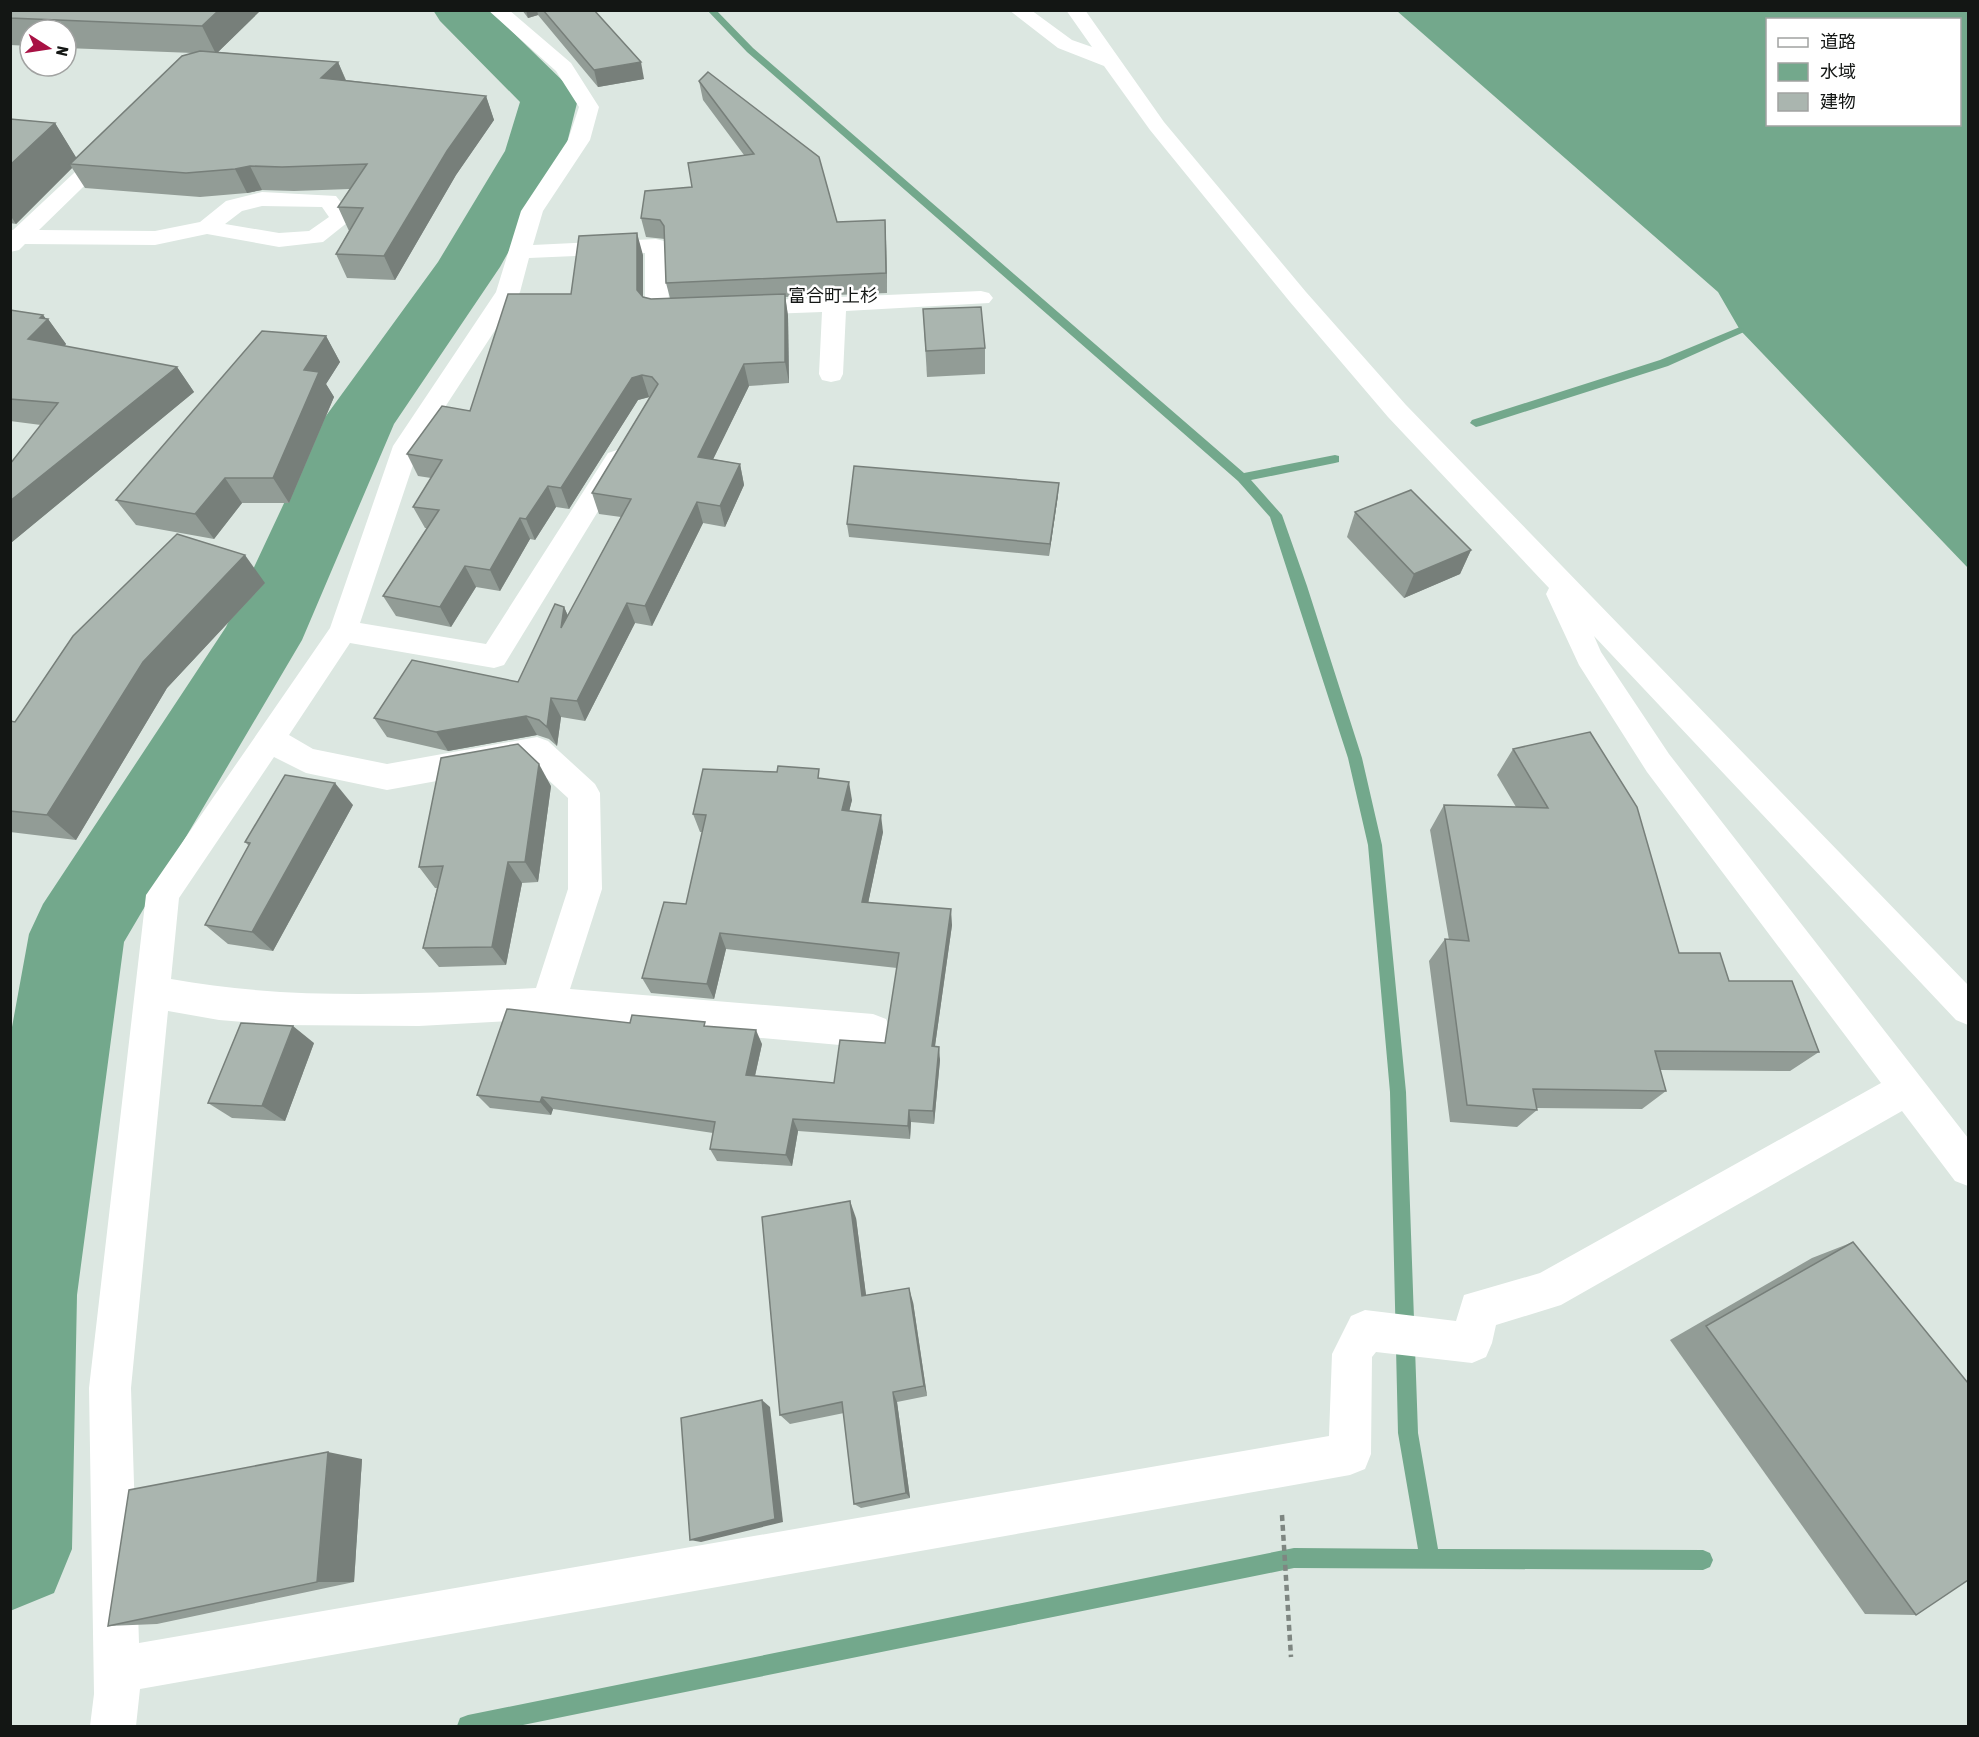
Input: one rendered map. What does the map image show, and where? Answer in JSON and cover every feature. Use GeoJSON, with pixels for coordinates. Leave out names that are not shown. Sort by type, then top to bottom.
{"type":"FeatureCollection","features":[{"type":"Feature","properties":{"kind":"street"},"geometry":{"type":"LineString","coordinates":[[497,10],[564,67],[589,107],[579,140],[532,212],[508,292],[406,446],[343,631],[163,895],[110,1388],[115,1697],[964,1524],[1350,1454],[1352,1354],[1365,1330],[1472,1343],[1478,1309],[1547,1291],[1906,1089]]}},
{"type":"Feature","properties":{"kind":"street"},"geometry":{"type":"LineString","coordinates":[[1018,10],[1065,44],[1113,62]]}},
{"type":"Feature","properties":{"kind":"street"},"geometry":{"type":"LineString","coordinates":[[1075,10],[1157,126],[1298,297],[1397,411],[1968,1009]]}},
{"type":"Feature","properties":{"kind":"street"},"geometry":{"type":"LineString","coordinates":[[14,240],[128,132]]}},
{"type":"Feature","properties":{"kind":"street"},"geometry":{"type":"LineString","coordinates":[[14,240],[155,238],[207,227],[279,240],[315,237],[342,218],[328,201],[262,199],[234,206],[207,227]]}},
{"type":"Feature","properties":{"kind":"street"},"geometry":{"type":"LineString","coordinates":[[520,252],[656,246],[657,312],[981,298]]}},
{"type":"Feature","properties":{"kind":"street"},"geometry":{"type":"LineString","coordinates":[[831,374],[834,304]]}},
{"type":"Feature","properties":{"kind":"street"},"geometry":{"type":"LineString","coordinates":[[343,631],[494,657],[631,437]]}},
{"type":"Feature","properties":{"kind":"street"},"geometry":{"type":"LineString","coordinates":[[1500,519],[1554,580],[1589,657],[1658,763],[1968,1168]]}},
{"type":"Feature","properties":{"kind":"street"},"geometry":{"type":"LineString","coordinates":[[269,739],[306,760],[387,777],[537,750],[563,773],[584,793],[585,889],[548,1003]]}},
{"type":"Feature","properties":{"kind":"street"},"geometry":{"type":"LineString","coordinates":[[154,992],[219,1004],[279,1009],[419,1010],[548,1003],[873,1031]]}},
{"type":"Feature","properties":{"kind":"path"},"geometry":{"type":"LineString","coordinates":[[1279,1467],[1291,1657]]}},
{"type":"Feature","properties":{"kind":"water"},"geometry":{"type":"Polygon","coordinates":[[[1397,11],[1968,11],[1968,568],[1740,330],[1718,292],[1397,11]]]}},
{"type":"Feature","properties":{"kind":"building"},"geometry":{"type":"Polygon","coordinates":[[[10,10],[219,10],[202,26],[78,21],[78,18],[10,18],[10,10]]]}},
{"type":"Feature","properties":{"kind":"building"},"geometry":{"type":"Polygon","coordinates":[[[543,10],[594,10],[641,62],[594,70],[543,10]]]}},
{"type":"Feature","properties":{"kind":"building"},"geometry":{"type":"Polygon","coordinates":[[[200,51],[338,62],[321,78],[486,96],[447,151],[384,256],[336,254],[363,208],[338,207],[367,164],[250,166],[186,173],[70,164],[182,56],[200,51]]]}},
{"type":"Feature","properties":{"kind":"building"},"geometry":{"type":"Polygon","coordinates":[[[708,72],[819,157],[837,222],[885,220],[886,273],[666,283],[664,226],[660,220],[641,218],[645,191],[692,187],[688,163],[754,154],[699,81],[708,72]]]}},
{"type":"Feature","properties":{"kind":"building"},"geometry":{"type":"Polygon","coordinates":[[[10,119],[55,123],[10,165],[10,119]]]}},
{"type":"Feature","properties":{"kind":"building"},"geometry":{"type":"Polygon","coordinates":[[[637,233],[637,290],[643,297],[651,299],[785,294],[785,362],[744,364],[698,457],[740,464],[720,506],[697,502],[645,606],[627,603],[577,701],[551,698],[547,727],[539,720],[526,716],[436,732],[374,718],[412,660],[518,682],[555,604],[564,607],[561,628],[631,499],[592,493],[658,384],[652,377],[642,375],[632,378],[561,488],[548,486],[526,519],[520,518],[490,570],[465,566],[440,607],[383,596],[439,510],[413,507],[442,460],[407,454],[442,406],[470,411],[508,294],[571,294],[579,236],[637,233]]]}},
{"type":"Feature","properties":{"kind":"building"},"geometry":{"type":"Polygon","coordinates":[[[981,307],[985,348],[926,351],[923,309],[981,307]]]}},
{"type":"Feature","properties":{"kind":"building"},"geometry":{"type":"Polygon","coordinates":[[[10,310],[43,315],[40,318],[48,319],[28,339],[177,367],[10,501],[10,464],[58,403],[10,399],[10,310]]]}},
{"type":"Feature","properties":{"kind":"building"},"geometry":{"type":"Polygon","coordinates":[[[262,331],[326,336],[304,370],[319,372],[273,478],[225,478],[195,514],[116,500],[262,331]]]}},
{"type":"Feature","properties":{"kind":"building"},"geometry":{"type":"Polygon","coordinates":[[[854,466],[1059,483],[1050,544],[847,524],[854,466]]]}},
{"type":"Feature","properties":{"kind":"building"},"geometry":{"type":"Polygon","coordinates":[[[1411,490],[1471,550],[1414,574],[1355,512],[1411,490]]]}},
{"type":"Feature","properties":{"kind":"building"},"geometry":{"type":"Polygon","coordinates":[[[177,534],[245,555],[143,662],[47,815],[10,811],[10,721],[15,722],[73,636],[177,534]]]}},
{"type":"Feature","properties":{"kind":"building"},"geometry":{"type":"Polygon","coordinates":[[[1590,732],[1637,807],[1679,953],[1720,953],[1729,981],[1792,981],[1819,1052],[1655,1051],[1666,1091],[1533,1089],[1537,1110],[1467,1105],[1445,939],[1469,941],[1444,805],[1548,808],[1513,749],[1590,732]]]}},
{"type":"Feature","properties":{"kind":"building"},"geometry":{"type":"Polygon","coordinates":[[[518,744],[539,764],[525,862],[508,862],[492,947],[423,948],[443,866],[419,867],[441,758],[518,744]]]}},
{"type":"Feature","properties":{"kind":"building"},"geometry":{"type":"Polygon","coordinates":[[[778,766],[819,769],[818,778],[849,782],[842,810],[881,815],[862,902],[951,909],[932,1046],[939,1047],[933,1111],[909,1110],[908,1126],[793,1119],[786,1155],[710,1149],[715,1122],[542,1097],[540,1102],[477,1095],[507,1009],[630,1023],[632,1015],[705,1022],[704,1026],[756,1030],[746,1075],[834,1083],[840,1040],[885,1043],[899,953],[720,933],[707,984],[642,978],[664,902],[686,904],[706,815],[693,814],[703,769],[777,772],[778,766]]]}},
{"type":"Feature","properties":{"kind":"building"},"geometry":{"type":"Polygon","coordinates":[[[285,775],[335,783],[252,932],[205,925],[250,843],[245,842],[285,775]]]}},
{"type":"Feature","properties":{"kind":"building"},"geometry":{"type":"Polygon","coordinates":[[[241,1023],[293,1026],[262,1106],[208,1103],[241,1023]]]}},
{"type":"Feature","properties":{"kind":"building"},"geometry":{"type":"Polygon","coordinates":[[[850,1201],[862,1296],[909,1288],[924,1386],[893,1392],[906,1493],[854,1504],[842,1402],[780,1415],[762,1217],[850,1201]]]}},
{"type":"Feature","properties":{"kind":"building"},"geometry":{"type":"Polygon","coordinates":[[[1853,1242],[1968,1383],[1968,1580],[1916,1615],[1706,1326],[1853,1242]]]}},
{"type":"Feature","properties":{"kind":"building"},"geometry":{"type":"Polygon","coordinates":[[[762,1400],[775,1519],[690,1540],[681,1418],[762,1400]]]}},
{"type":"Feature","properties":{"kind":"building"},"geometry":{"type":"Polygon","coordinates":[[[328,1452],[317,1582],[108,1626],[129,1490],[328,1452]]]}},
{"type":"Feature","properties":{"kind":"waterway"},"geometry":{"type":"LineString","coordinates":[[10,1549],[21,1295],[77,934],[261,640],[359,420],[467,267],[535,151],[549,99],[459,10]]}},
{"type":"Feature","properties":{"kind":"waterway"},"geometry":{"type":"LineString","coordinates":[[711,10],[750,50],[1242,478]]}},
{"type":"Feature","properties":{"kind":"waterway"},"geometry":{"type":"LineString","coordinates":[[1476,423],[1664,363],[1740,330]]}},
{"type":"Feature","properties":{"kind":"waterway"},"geometry":{"type":"LineString","coordinates":[[1242,478],[1335,459]]}},
{"type":"Feature","properties":{"kind":"waterway"},"geometry":{"type":"LineString","coordinates":[[1242,478],[1276,515],[1301,586],[1355,758],[1375,845],[1398,1092],[1408,1433],[1430,1558]]}},
{"type":"Feature","properties":{"kind":"waterway"},"geometry":{"type":"LineString","coordinates":[[468,1726],[1294,1558],[1703,1560]]}},
{"type":"Feature","properties":{"kind":"district","name":"富合町上杉"},"geometry":{"type":"Point","coordinates":[833,296]}}]}
